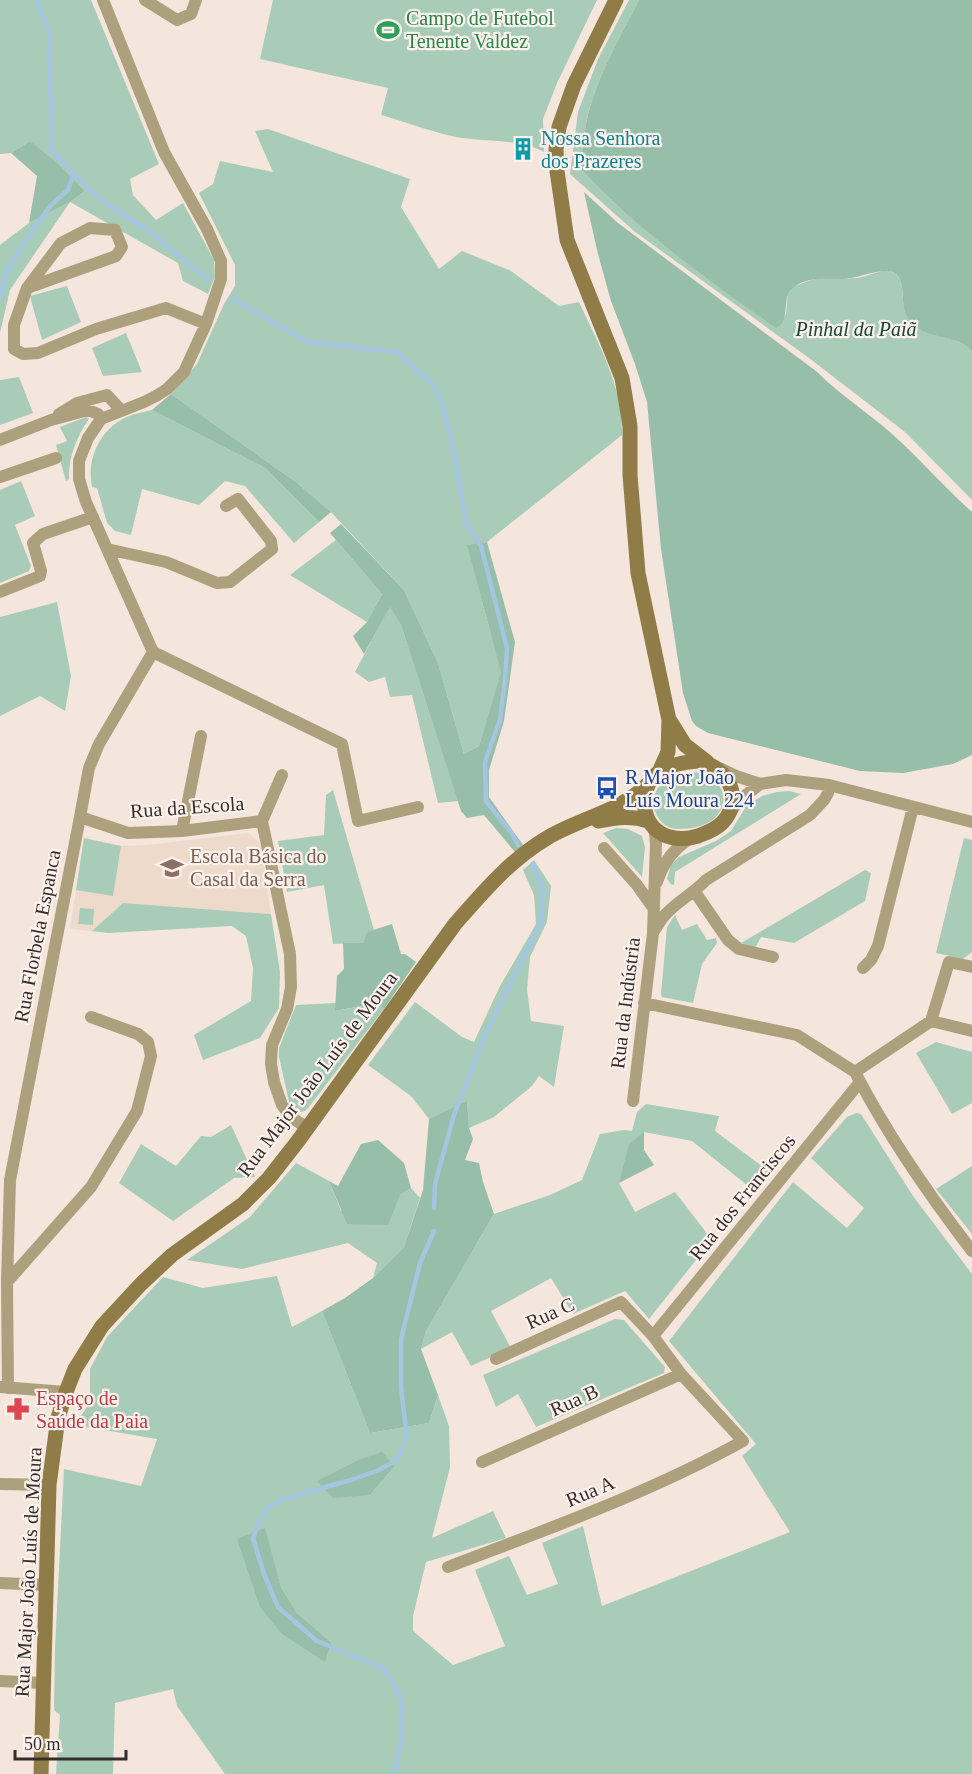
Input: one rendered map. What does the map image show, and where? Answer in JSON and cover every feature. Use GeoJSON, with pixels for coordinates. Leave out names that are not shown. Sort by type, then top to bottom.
{"type":"FeatureCollection","features":[{"type":"Feature","properties":{"kind":"street"},"geometry":{"type":"LineString","coordinates":[[103,0],[164,152],[207,229],[221,261],[221,279],[206,324],[184,372],[167,389],[156,396],[101,419],[84,444],[79,461],[79,479],[86,501],[153,652],[342,744],[358,821],[418,807]]}},
{"type":"Feature","properties":{"kind":"street"},"geometry":{"type":"LineString","coordinates":[[146,0],[177,20],[191,14],[196,0]]}},
{"type":"Feature","properties":{"kind":"street"},"geometry":{"type":"LineString","coordinates":[[616,0],[574,85],[559,127],[556,149],[567,240],[622,378],[630,426],[630,475],[638,573],[669,720],[668,752],[644,798],[651,824],[659,832],[675,839],[691,838],[718,827],[741,799],[760,784]]}},
{"type":"Feature","properties":{"kind":"street"},"geometry":{"type":"LineString","coordinates":[[27,288],[116,256],[123,247],[115,230],[90,228],[62,243],[27,288],[14,326],[14,349],[23,354],[38,353],[96,329],[166,308],[206,324]]}},
{"type":"Feature","properties":{"kind":"street"},"geometry":{"type":"LineString","coordinates":[[43,424],[77,403],[107,395],[121,410]]}},
{"type":"Feature","properties":{"kind":"street"},"geometry":{"type":"LineString","coordinates":[[0,440],[88,410],[98,414],[101,419]]}},
{"type":"Feature","properties":{"kind":"street"},"geometry":{"type":"LineString","coordinates":[[0,477],[56,458]]}},
{"type":"Feature","properties":{"kind":"street"},"geometry":{"type":"LineString","coordinates":[[107,549],[166,562],[217,583],[230,582],[272,549],[271,541],[238,499],[226,506]]}},
{"type":"Feature","properties":{"kind":"street"},"geometry":{"type":"LineString","coordinates":[[0,592],[40,576],[41,571],[33,543],[43,534],[93,517]]}},
{"type":"Feature","properties":{"kind":"street","name":"Rua Florbela Espanca"},"geometry":{"type":"LineString","coordinates":[[4,1387],[5,1195],[10,1180],[89,768],[99,744],[153,652]]}},
{"type":"Feature","properties":{"kind":"street"},"geometry":{"type":"LineString","coordinates":[[669,720],[685,745],[727,778],[732,801],[729,814]]}},
{"type":"Feature","properties":{"kind":"street"},"geometry":{"type":"LineString","coordinates":[[182,831],[201,736]]}},
{"type":"Feature","properties":{"kind":"street"},"geometry":{"type":"LineString","coordinates":[[654,778],[672,765],[691,761],[711,764],[760,784],[786,780],[829,785],[972,822]]}},
{"type":"Feature","properties":{"kind":"street"},"geometry":{"type":"LineString","coordinates":[[282,775],[262,821],[290,954],[291,987],[287,1009],[272,1045],[271,1064],[282,1105],[291,1117],[307,1128]]}},
{"type":"Feature","properties":{"kind":"street","name":"Rua Major João Luís de Moura"},"geometry":{"type":"LineString","coordinates":[[41,1774],[49,1485],[58,1418],[75,1369],[102,1326],[141,1284],[172,1255],[255,1193],[269,1178],[455,924],[483,892],[519,857],[546,838],[630,800],[654,778]]}},
{"type":"Feature","properties":{"kind":"street"},"geometry":{"type":"LineString","coordinates":[[653,933],[673,907],[695,892],[706,880],[810,815],[828,794],[829,785]]}},
{"type":"Feature","properties":{"kind":"street"},"geometry":{"type":"LineString","coordinates":[[863,968],[871,960],[878,946],[913,807]]}},
{"type":"Feature","properties":{"kind":"street","name":"Rua da Escola"},"geometry":{"type":"LineString","coordinates":[[80,817],[128,833],[182,831],[262,821]]}},
{"type":"Feature","properties":{"kind":"street","name":"Rua Major João Luís de Moura"},"geometry":{"type":"LineString","coordinates":[[577,824],[624,817],[636,817],[651,824]]}},
{"type":"Feature","properties":{"kind":"street","name":"Rua da Indústria"},"geometry":{"type":"LineString","coordinates":[[633,1101],[653,933],[656,833],[651,824]]}},
{"type":"Feature","properties":{"kind":"street","name":"Rua da Indústria"},"geometry":{"type":"LineString","coordinates":[[655,886],[672,853],[691,838]]}},
{"type":"Feature","properties":{"kind":"street"},"geometry":{"type":"LineString","coordinates":[[604,848],[637,885],[654,909]]}},
{"type":"Feature","properties":{"kind":"street"},"geometry":{"type":"LineString","coordinates":[[695,892],[728,940],[739,949],[773,957]]}},
{"type":"Feature","properties":{"kind":"street"},"geometry":{"type":"LineString","coordinates":[[972,967],[949,962],[931,1021],[972,1031]]}},
{"type":"Feature","properties":{"kind":"street"},"geometry":{"type":"LineString","coordinates":[[645,1003],[797,1035],[858,1077],[906,1161],[972,1251]]}},
{"type":"Feature","properties":{"kind":"street"},"geometry":{"type":"LineString","coordinates":[[5,1286],[91,1187],[140,1103],[151,1056],[148,1042],[138,1034],[92,1017]]}},
{"type":"Feature","properties":{"kind":"street","name":"Rua dos Franciscos"},"geometry":{"type":"LineString","coordinates":[[653,1336],[858,1077],[931,1021]]}},
{"type":"Feature","properties":{"kind":"street","name":"Rua C"},"geometry":{"type":"LineString","coordinates":[[496,1359],[621,1302],[653,1336]]}},
{"type":"Feature","properties":{"kind":"street"},"geometry":{"type":"LineString","coordinates":[[653,1336],[681,1374]]}},
{"type":"Feature","properties":{"kind":"street","name":"Rua A"},"geometry":{"type":"LineString","coordinates":[[448,1567],[578,1518],[703,1463],[743,1441],[681,1374]]}},
{"type":"Feature","properties":{"kind":"street","name":"Rua B"},"geometry":{"type":"LineString","coordinates":[[482,1462],[681,1374]]}},
{"type":"Feature","properties":{"kind":"street"},"geometry":{"type":"LineString","coordinates":[[4,1387],[66,1392]]}},
{"type":"Feature","properties":{"kind":"street"},"geometry":{"type":"LineString","coordinates":[[0,1484],[49,1485]]}},
{"type":"Feature","properties":{"kind":"street"},"geometry":{"type":"LineString","coordinates":[[0,1583],[46,1585]]}},
{"type":"Feature","properties":{"kind":"street"},"geometry":{"type":"LineString","coordinates":[[0,1681],[43,1683]]}},
{"type":"Feature","properties":{"kind":"shaded area","name":"Escola Básica do Casal da Serra"},"geometry":{"type":"Polygon","coordinates":[[[249,833],[260,843],[271,914],[123,903],[92,931],[70,929],[84,838],[121,846],[249,833]]]}},
{"type":"Feature","properties":{"kind":"green space"},"geometry":{"type":"Polygon","coordinates":[[[0,0],[91,0],[159,164],[130,179],[133,195],[156,220],[183,203],[214,260],[215,277],[208,294],[183,281],[178,263],[70,202],[85,191],[30,141],[11,153],[0,154],[0,0]]]}},
{"type":"Feature","properties":{"kind":"green space","name":"Campo de Futebol Tenente Valdez"},"geometry":{"type":"Polygon","coordinates":[[[273,0],[597,0],[557,83],[543,119],[544,152],[514,143],[452,136],[381,115],[388,88],[260,59],[273,0]]]}},
{"type":"Feature","properties":{"kind":"green space","name":"Pinhal da Paiã"},"geometry":{"type":"Polygon","coordinates":[[[629,0],[639,0],[612,53],[590,107],[580,168],[625,213],[649,233],[776,327],[787,310],[789,292],[802,283],[822,278],[856,278],[884,271],[897,275],[902,286],[904,306],[909,320],[922,330],[960,342],[972,352],[972,500],[905,432],[809,358],[634,231],[570,174],[578,112],[598,59],[629,0]]]}},
{"type":"Feature","properties":{"kind":"green space"},"geometry":{"type":"Polygon","coordinates":[[[639,0],[972,0],[972,352],[959,342],[929,334],[915,326],[909,320],[904,308],[901,282],[898,276],[889,271],[850,278],[813,279],[800,284],[789,292],[784,320],[776,328],[649,233],[625,213],[580,168],[590,107],[612,53],[639,0]]]}},
{"type":"Feature","properties":{"kind":"green space"},"geometry":{"type":"Polygon","coordinates":[[[268,129],[410,179],[401,207],[439,269],[462,251],[511,271],[559,306],[579,302],[602,350],[614,383],[619,400],[622,435],[487,542],[468,546],[502,670],[479,746],[464,754],[438,663],[404,590],[331,512],[296,482],[171,394],[197,364],[224,304],[235,286],[235,265],[199,193],[213,184],[220,161],[273,172],[255,131],[268,129]]]}},
{"type":"Feature","properties":{"kind":"green space"},"geometry":{"type":"Polygon","coordinates":[[[30,141],[56,162],[85,191],[70,202],[29,223],[37,176],[11,153],[30,141]]]}},
{"type":"Feature","properties":{"kind":"green space"},"geometry":{"type":"Polygon","coordinates":[[[584,192],[618,223],[816,371],[882,425],[972,512],[972,755],[953,764],[903,773],[860,771],[708,733],[692,721],[683,693],[661,549],[647,402],[611,301],[584,192]]]}},
{"type":"Feature","properties":{"kind":"green space"},"geometry":{"type":"Polygon","coordinates":[[[70,202],[10,290],[0,333],[0,245],[29,223],[70,202]]]}},
{"type":"Feature","properties":{"kind":"green space"},"geometry":{"type":"Polygon","coordinates":[[[67,286],[81,322],[42,340],[30,296],[67,286]]]}},
{"type":"Feature","properties":{"kind":"green space"},"geometry":{"type":"Polygon","coordinates":[[[126,333],[142,372],[103,376],[92,348],[126,333]]]}},
{"type":"Feature","properties":{"kind":"green space"},"geometry":{"type":"Polygon","coordinates":[[[19,377],[33,413],[0,425],[0,380],[19,377]]]}},
{"type":"Feature","properties":{"kind":"green space"},"geometry":{"type":"Polygon","coordinates":[[[171,394],[296,482],[331,512],[319,522],[265,468],[152,410],[171,394]]]}},
{"type":"Feature","properties":{"kind":"green space"},"geometry":{"type":"Polygon","coordinates":[[[152,410],[265,468],[319,522],[294,543],[245,486],[225,481],[199,505],[142,489],[131,535],[115,531],[107,523],[97,488],[92,487],[91,465],[94,455],[103,436],[119,421],[152,410]]]}},
{"type":"Feature","properties":{"kind":"green space"},"geometry":{"type":"Polygon","coordinates":[[[86,417],[89,419],[74,448],[69,479],[66,481],[56,445],[67,441],[60,427],[86,417]]]}},
{"type":"Feature","properties":{"kind":"green space"},"geometry":{"type":"Polygon","coordinates":[[[21,481],[35,516],[15,525],[31,566],[29,571],[0,583],[0,490],[21,481]]]}},
{"type":"Feature","properties":{"kind":"green space"},"geometry":{"type":"Polygon","coordinates":[[[341,524],[404,590],[438,663],[464,754],[479,746],[501,672],[467,545],[487,542],[515,642],[504,721],[489,770],[489,797],[523,845],[515,852],[484,815],[467,818],[461,811],[401,625],[390,607],[364,654],[353,636],[367,622],[382,594],[330,533],[341,524]]]}},
{"type":"Feature","properties":{"kind":"green space"},"geometry":{"type":"Polygon","coordinates":[[[336,540],[382,594],[367,622],[290,575],[336,540]]]}},
{"type":"Feature","properties":{"kind":"green space"},"geometry":{"type":"Polygon","coordinates":[[[57,602],[71,676],[65,711],[40,696],[0,716],[0,617],[57,602]]]}},
{"type":"Feature","properties":{"kind":"green space"},"geometry":{"type":"Polygon","coordinates":[[[390,606],[401,625],[458,801],[438,803],[412,695],[390,697],[385,677],[369,682],[355,672],[390,606]]]}},
{"type":"Feature","properties":{"kind":"green space"},"geometry":{"type":"Polygon","coordinates":[[[689,772],[707,775],[720,786],[723,793],[721,810],[712,821],[703,825],[684,829],[671,828],[659,819],[655,812],[655,796],[663,782],[689,772]]]}},
{"type":"Feature","properties":{"kind":"green space"},"geometry":{"type":"Polygon","coordinates":[[[333,790],[374,930],[367,933],[363,943],[333,944],[324,885],[287,892],[278,841],[324,835],[326,795],[333,790]]]}},
{"type":"Feature","properties":{"kind":"green space"},"geometry":{"type":"Polygon","coordinates":[[[789,791],[801,794],[675,872],[674,885],[667,879],[671,865],[679,857],[716,841],[731,831],[747,805],[762,796],[789,791]]]}},
{"type":"Feature","properties":{"kind":"green space"},"geometry":{"type":"Polygon","coordinates":[[[616,828],[628,829],[642,836],[645,847],[642,877],[603,833],[616,828]]]}},
{"type":"Feature","properties":{"kind":"green space"},"geometry":{"type":"Polygon","coordinates":[[[84,838],[121,846],[113,896],[76,890],[84,838]]]}},
{"type":"Feature","properties":{"kind":"green space"},"geometry":{"type":"Polygon","coordinates":[[[964,838],[972,840],[972,952],[963,959],[936,953],[964,838]]]}},
{"type":"Feature","properties":{"kind":"green space"},"geometry":{"type":"Polygon","coordinates":[[[534,860],[551,886],[547,922],[530,957],[527,989],[531,1021],[564,1026],[554,1087],[539,1076],[532,1086],[494,1117],[469,1128],[467,1102],[429,1119],[411,1096],[368,1065],[415,1002],[462,1037],[474,1042],[500,986],[536,924],[534,895],[523,870],[534,860]]]}},
{"type":"Feature","properties":{"kind":"green space"},"geometry":{"type":"Polygon","coordinates":[[[865,870],[871,873],[865,901],[794,943],[761,937],[755,948],[741,943],[865,870]]]}},
{"type":"Feature","properties":{"kind":"green space"},"geometry":{"type":"Polygon","coordinates":[[[123,903],[271,914],[280,972],[279,1008],[260,1038],[203,1060],[194,1035],[251,1001],[253,968],[246,936],[232,926],[108,933],[92,931],[123,903]]]}},
{"type":"Feature","properties":{"kind":"green space"},"geometry":{"type":"Polygon","coordinates":[[[80,908],[94,909],[93,925],[78,924],[80,908]]]}},
{"type":"Feature","properties":{"kind":"green space"},"geometry":{"type":"Polygon","coordinates":[[[675,915],[682,930],[697,924],[707,940],[716,938],[717,943],[702,964],[693,1003],[662,997],[661,994],[667,927],[675,915]]]}},
{"type":"Feature","properties":{"kind":"green space"},"geometry":{"type":"Polygon","coordinates":[[[392,924],[401,954],[405,954],[416,962],[384,1009],[377,1003],[335,1011],[337,976],[344,969],[343,943],[363,943],[367,932],[392,924]]]}},
{"type":"Feature","properties":{"kind":"green space"},"geometry":{"type":"Polygon","coordinates":[[[336,1003],[336,1011],[377,1003],[384,1009],[309,1107],[300,1112],[290,1106],[279,1048],[296,1005],[336,1003]]]}},
{"type":"Feature","properties":{"kind":"green space"},"geometry":{"type":"Polygon","coordinates":[[[936,1042],[972,1052],[972,1103],[952,1114],[916,1053],[936,1042]]]}},
{"type":"Feature","properties":{"kind":"green space"},"geometry":{"type":"Polygon","coordinates":[[[467,1101],[469,1128],[473,1139],[465,1160],[479,1163],[494,1214],[426,1331],[421,1349],[438,1395],[429,1423],[370,1433],[322,1311],[373,1278],[404,1247],[423,1190],[429,1119],[467,1101]]]}},
{"type":"Feature","properties":{"kind":"green space"},"geometry":{"type":"Polygon","coordinates":[[[646,1104],[719,1116],[715,1131],[771,1173],[753,1190],[692,1141],[644,1132],[619,1183],[635,1212],[675,1192],[712,1240],[649,1319],[625,1291],[573,1314],[551,1278],[491,1311],[511,1348],[471,1366],[452,1332],[421,1349],[426,1331],[494,1214],[550,1195],[582,1180],[600,1134],[632,1131],[637,1112],[646,1104]]]}},
{"type":"Feature","properties":{"kind":"green space"},"geometry":{"type":"Polygon","coordinates":[[[856,1113],[861,1114],[913,1196],[972,1274],[972,1774],[225,1774],[177,1706],[173,1689],[115,1703],[113,1774],[56,1774],[60,1715],[54,1710],[55,1648],[64,1469],[141,1486],[157,1439],[75,1425],[90,1402],[90,1369],[107,1337],[163,1277],[203,1288],[277,1276],[292,1327],[322,1311],[370,1433],[429,1423],[438,1395],[449,1426],[450,1467],[432,1538],[493,1511],[506,1538],[426,1562],[413,1616],[413,1631],[453,1665],[505,1646],[475,1570],[509,1556],[527,1595],[558,1584],[542,1543],[583,1526],[602,1606],[790,1532],[742,1456],[756,1444],[669,1341],[793,1182],[847,1228],[864,1208],[811,1158],[847,1117],[856,1113]],[[358,1460],[318,1481],[370,1495],[395,1466],[358,1460]],[[264,1528],[282,1634],[331,1642],[297,1613],[281,1587],[264,1528]]]}},
{"type":"Feature","properties":{"kind":"green space"},"geometry":{"type":"Polygon","coordinates":[[[231,1125],[255,1177],[234,1178],[173,1221],[119,1183],[141,1144],[176,1166],[201,1136],[211,1137],[231,1125]]]}},
{"type":"Feature","properties":{"kind":"green space"},"geometry":{"type":"Polygon","coordinates":[[[644,1132],[644,1150],[654,1165],[619,1183],[629,1144],[644,1132]]]}},
{"type":"Feature","properties":{"kind":"green space"},"geometry":{"type":"Polygon","coordinates":[[[378,1140],[404,1163],[411,1188],[400,1195],[388,1225],[347,1224],[329,1181],[338,1186],[361,1144],[378,1140]]]}},
{"type":"Feature","properties":{"kind":"green space"},"geometry":{"type":"Polygon","coordinates":[[[296,1163],[329,1181],[341,1211],[400,1195],[411,1188],[420,1198],[404,1247],[373,1278],[377,1263],[348,1243],[242,1269],[187,1260],[250,1217],[296,1163]]]}},
{"type":"Feature","properties":{"kind":"green space"},"geometry":{"type":"Polygon","coordinates":[[[972,1166],[972,1234],[936,1189],[972,1166]]]}},
{"type":"Feature","properties":{"kind":"green space"},"geometry":{"type":"Polygon","coordinates":[[[615,1319],[624,1320],[665,1367],[664,1373],[536,1427],[518,1394],[496,1407],[483,1375],[615,1319]]]}},
{"type":"Feature","properties":{"kind":"green space"},"geometry":{"type":"Polygon","coordinates":[[[382,1452],[395,1466],[370,1495],[333,1498],[317,1481],[358,1460],[382,1452]]]}},
{"type":"Feature","properties":{"kind":"green space"},"geometry":{"type":"Polygon","coordinates":[[[265,1528],[281,1587],[297,1613],[331,1642],[325,1662],[282,1634],[260,1607],[237,1539],[265,1528]]]}},
{"type":"Feature","properties":{"kind":"waterway"},"geometry":{"type":"LineString","coordinates":[[37,0],[49,33],[52,151],[98,198],[150,232],[208,279]]}},
{"type":"Feature","properties":{"kind":"waterway"},"geometry":{"type":"LineString","coordinates":[[0,298],[10,265],[50,206],[68,190],[74,173]]}},
{"type":"Feature","properties":{"kind":"waterway"},"geometry":{"type":"LineString","coordinates":[[233,299],[307,342],[397,352],[432,384],[442,402],[454,452],[466,524],[481,546],[507,648],[500,720],[485,762],[486,801],[511,832],[518,845]]}},
{"type":"Feature","properties":{"kind":"waterway"},"geometry":{"type":"LineString","coordinates":[[434,1208],[435,1184],[454,1115],[486,1033],[541,922],[543,889],[533,864]]}},
{"type":"Feature","properties":{"kind":"waterway"},"geometry":{"type":"LineString","coordinates":[[394,1774],[402,1728],[401,1700],[393,1682],[383,1668],[317,1641],[278,1607],[264,1574],[253,1538],[268,1507],[284,1499],[379,1470],[400,1455],[407,1437],[401,1388],[401,1339],[420,1263],[434,1231]]}},
{"type":"Feature","properties":{"kind":"place","name":"Campo de Futebol Tenente Valdez"},"geometry":{"type":"Point","coordinates":[388,30]}},
{"type":"Feature","properties":{"kind":"place","name":"Nossa Senhora dos Prazeres"},"geometry":{"type":"Point","coordinates":[523,149]}},
{"type":"Feature","properties":{"kind":"place","name":"R Major João Luís Moura 224"},"geometry":{"type":"Point","coordinates":[607,788]}},
{"type":"Feature","properties":{"kind":"place","name":"Escola Básica do Casal da Serra"},"geometry":{"type":"Point","coordinates":[172,868]}},
{"type":"Feature","properties":{"kind":"place","name":"Espaço de Saúde da Paia"},"geometry":{"type":"Point","coordinates":[18,1409]}}]}
